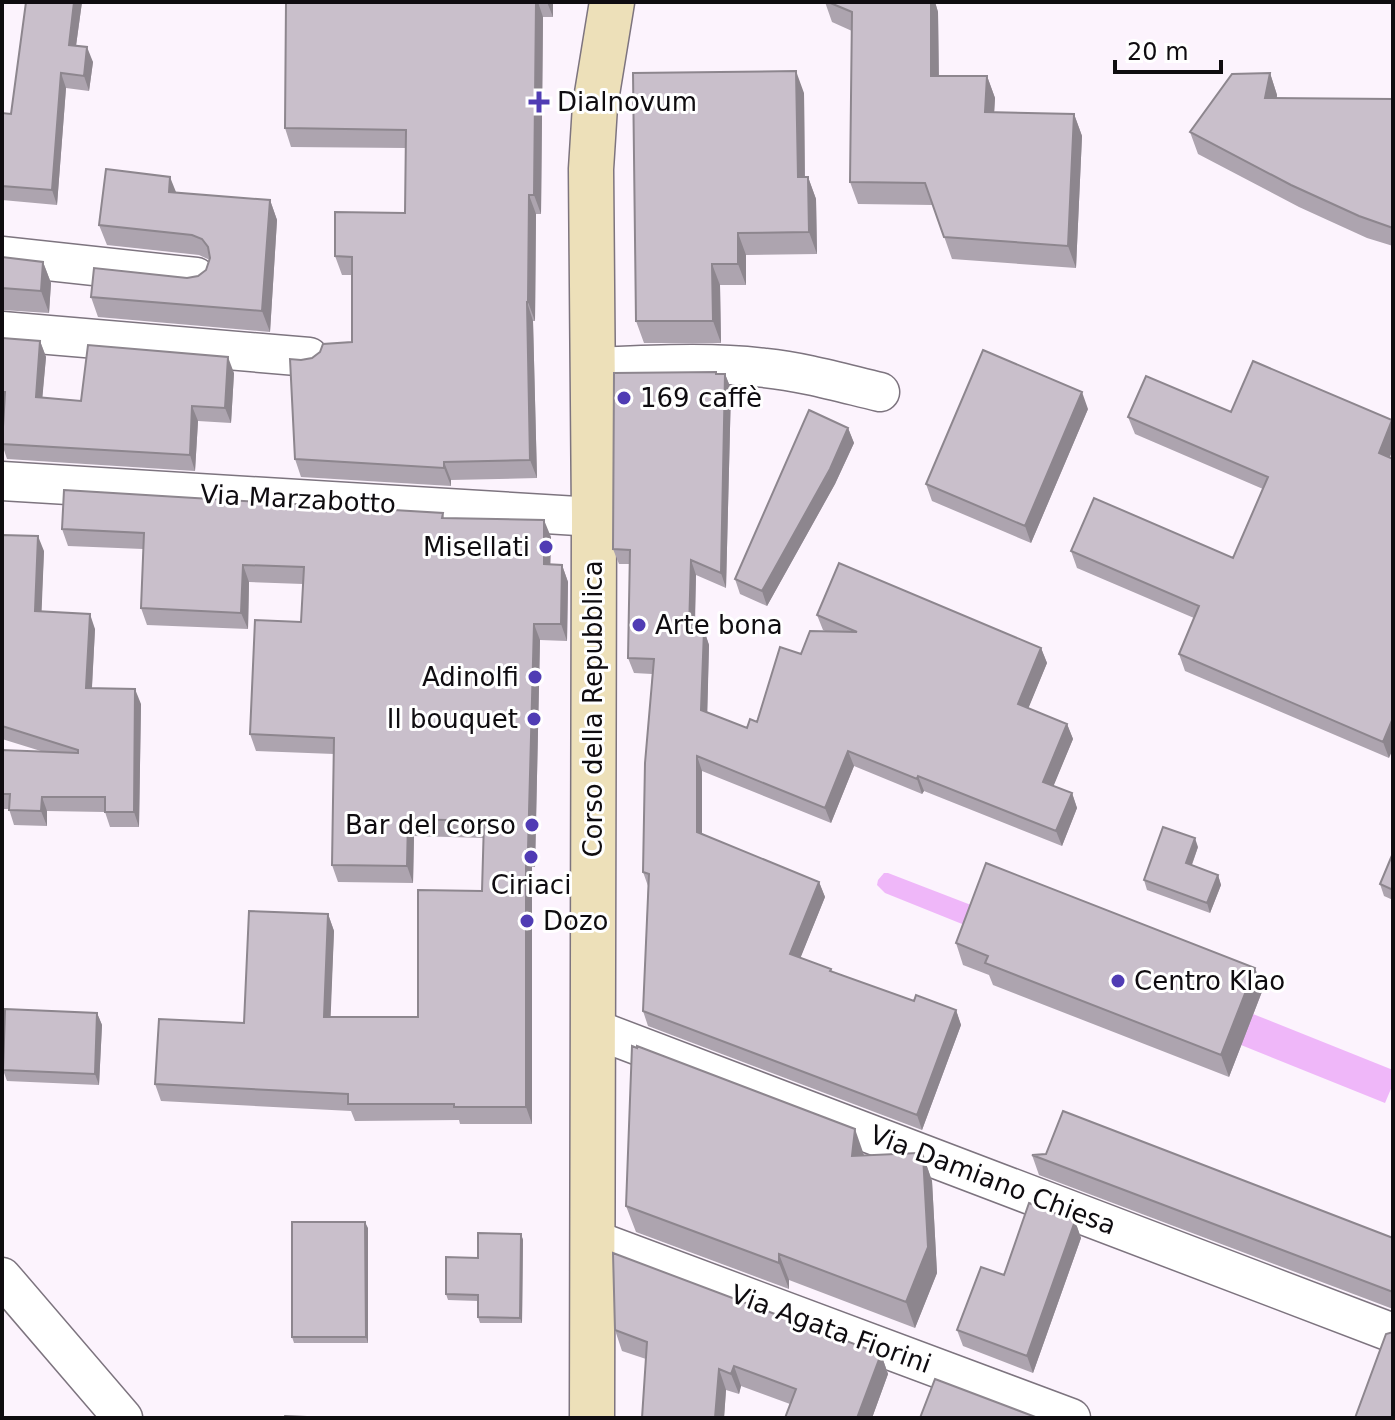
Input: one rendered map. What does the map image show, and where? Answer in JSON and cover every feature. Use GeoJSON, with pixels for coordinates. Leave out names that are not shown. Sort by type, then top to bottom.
{"type":"FeatureCollection","features":[{"type":"Feature","properties":{"kind":"street","name":"Corso della Repubblica"},"geometry":{"type":"LineString","coordinates":[[592,1418],[594,517],[591,169],[599,77],[612,2]]}},
{"type":"Feature","properties":{"kind":"street"},"geometry":{"type":"LineString","coordinates":[[2,256],[196,277]]}},
{"type":"Feature","properties":{"kind":"street"},"geometry":{"type":"LineString","coordinates":[[2,331],[309,357]]}},
{"type":"Feature","properties":{"kind":"street"},"geometry":{"type":"LineString","coordinates":[[593,367],[764,367],[880,392]]}},
{"type":"Feature","properties":{"kind":"street","name":"Via Marzabotto"},"geometry":{"type":"LineString","coordinates":[[2,481],[594,517]]}},
{"type":"Feature","properties":{"kind":"street","name":"Via Damiano Chiesa"},"geometry":{"type":"LineString","coordinates":[[592,1028],[1393,1333]]}},
{"type":"Feature","properties":{"kind":"street","name":"Via Agata Fiorini"},"geometry":{"type":"LineString","coordinates":[[592,1239],[1071,1418]]}},
{"type":"Feature","properties":{"kind":"street"},"geometry":{"type":"LineString","coordinates":[[2,1277],[123,1418]]}},
{"type":"Feature","properties":{"kind":"shaded area"},"geometry":{"type":"Polygon","coordinates":[[[884,873],[984,910],[977,930],[885,893],[877,885],[884,873]]]}},
{"type":"Feature","properties":{"kind":"shaded area"},"geometry":{"type":"Polygon","coordinates":[[[1253,1014],[1393,1070],[1393,1084],[1385,1103],[1241,1045],[1253,1014]]]}},
{"type":"Feature","properties":{"kind":"building"},"geometry":{"type":"Polygon","coordinates":[[[26,2],[74,2],[69,45],[87,47],[84,76],[61,73],[52,190],[2,186],[2,113],[11,114],[26,2]]]}},
{"type":"Feature","properties":{"kind":"building"},"geometry":{"type":"Polygon","coordinates":[[[286,2],[536,2],[534,195],[529,195],[527,302],[530,460],[444,462],[444,468],[295,459],[290,359],[312,358],[320,352],[323,344],[352,342],[352,257],[335,256],[335,212],[405,213],[406,130],[285,128],[286,2]]]}},
{"type":"Feature","properties":{"kind":"building"},"geometry":{"type":"Polygon","coordinates":[[[828,2],[931,2],[931,76],[987,76],[985,112],[1074,114],[1068,246],[944,237],[925,183],[850,182],[852,12],[828,2]]]}},
{"type":"Feature","properties":{"kind":"building"},"geometry":{"type":"Polygon","coordinates":[[[796,71],[798,177],[808,177],[809,232],[738,233],[738,264],[712,264],[713,321],[636,321],[633,73],[796,71]]]}},
{"type":"Feature","properties":{"kind":"building"},"geometry":{"type":"Polygon","coordinates":[[[1270,73],[1265,98],[1393,99],[1393,228],[1291,185],[1190,132],[1232,74],[1270,73]]]}},
{"type":"Feature","properties":{"kind":"building"},"geometry":{"type":"Polygon","coordinates":[[[106,169],[170,177],[169,192],[270,200],[262,311],[91,297],[94,268],[187,278],[198,276],[206,270],[210,258],[208,247],[202,239],[192,235],[99,225],[106,169]]]}},
{"type":"Feature","properties":{"kind":"building"},"geometry":{"type":"Polygon","coordinates":[[[2,257],[43,262],[41,291],[2,288],[2,257]]]}},
{"type":"Feature","properties":{"kind":"building"},"geometry":{"type":"Polygon","coordinates":[[[2,338],[40,341],[36,397],[81,401],[88,345],[228,357],[225,408],[192,406],[190,455],[2,444],[5,392],[2,392],[2,338]]]}},
{"type":"Feature","properties":{"kind":"building"},"geometry":{"type":"Polygon","coordinates":[[[983,350],[1082,392],[1025,526],[926,484],[983,350]]]}},
{"type":"Feature","properties":{"kind":"building"},"geometry":{"type":"Polygon","coordinates":[[[1253,361],[1392,420],[1379,453],[1393,459],[1393,718],[1383,742],[1179,654],[1199,606],[1071,551],[1094,498],[1233,558],[1268,477],[1128,417],[1146,376],[1231,412],[1253,361]]]}},
{"type":"Feature","properties":{"kind":"building"},"geometry":{"type":"Polygon","coordinates":[[[614,373],[725,374],[721,573],[691,560],[689,630],[704,630],[701,710],[747,728],[750,719],[757,722],[780,647],[801,654],[810,631],[857,632],[817,615],[839,563],[1041,648],[1018,704],[1067,724],[1043,782],[1072,793],[1056,831],[848,751],[825,808],[697,756],[697,832],[819,882],[790,954],[914,1001],[916,995],[956,1010],[917,1115],[643,1011],[649,874],[643,872],[645,763],[654,659],[628,658],[630,550],[613,549],[614,373]]]}},
{"type":"Feature","properties":{"kind":"building"},"geometry":{"type":"Polygon","coordinates":[[[809,410],[848,428],[830,469],[762,591],[735,579],[809,410]]]}},
{"type":"Feature","properties":{"kind":"building"},"geometry":{"type":"Polygon","coordinates":[[[64,490],[443,513],[442,518],[544,520],[544,564],[562,565],[561,624],[534,624],[526,850],[526,1107],[348,1104],[348,1094],[155,1084],[159,1019],[244,1023],[249,911],[328,914],[324,1017],[418,1017],[418,890],[482,891],[484,821],[408,819],[407,866],[332,865],[334,738],[250,734],[255,620],[301,622],[304,567],[243,565],[241,613],[141,608],[144,533],[62,529],[64,490]]]}},
{"type":"Feature","properties":{"kind":"building"},"geometry":{"type":"Polygon","coordinates":[[[2,535],[38,536],[35,611],[90,614],[86,688],[135,689],[134,812],[105,812],[105,797],[42,797],[41,811],[9,810],[10,794],[2,794],[2,750],[78,753],[78,750],[2,726],[2,535]]]}},
{"type":"Feature","properties":{"kind":"building"},"geometry":{"type":"Polygon","coordinates":[[[1163,827],[1195,838],[1186,863],[1218,875],[1207,903],[1144,880],[1163,827]]]}},
{"type":"Feature","properties":{"kind":"building"},"geometry":{"type":"Polygon","coordinates":[[[1393,853],[1393,890],[1380,884],[1393,853]]]}},
{"type":"Feature","properties":{"kind":"building","name":"Centro Klao"},"geometry":{"type":"Polygon","coordinates":[[[986,863],[1255,968],[1221,1055],[985,963],[988,956],[956,943],[986,863]]]}},
{"type":"Feature","properties":{"kind":"building"},"geometry":{"type":"Polygon","coordinates":[[[5,1009],[97,1013],[95,1074],[3,1070],[5,1009]]]}},
{"type":"Feature","properties":{"kind":"building"},"geometry":{"type":"Polygon","coordinates":[[[632,1046],[855,1129],[852,1156],[923,1155],[928,1247],[906,1302],[779,1254],[779,1263],[626,1206],[632,1046]]]}},
{"type":"Feature","properties":{"kind":"building"},"geometry":{"type":"Polygon","coordinates":[[[1063,1111],[1393,1238],[1393,1292],[1032,1155],[1046,1154],[1063,1111]]]}},
{"type":"Feature","properties":{"kind":"building"},"geometry":{"type":"Polygon","coordinates":[[[1029,1203],[1075,1221],[1027,1356],[957,1330],[981,1267],[1004,1275],[1029,1203]]]}},
{"type":"Feature","properties":{"kind":"building"},"geometry":{"type":"Polygon","coordinates":[[[292,1222],[365,1222],[366,1337],[292,1337],[292,1222]]]}},
{"type":"Feature","properties":{"kind":"building"},"geometry":{"type":"Polygon","coordinates":[[[478,1233],[521,1234],[520,1318],[478,1317],[478,1295],[446,1294],[446,1257],[478,1258],[478,1233]]]}},
{"type":"Feature","properties":{"kind":"building"},"geometry":{"type":"Polygon","coordinates":[[[613,1253],[881,1354],[857,1418],[785,1418],[796,1389],[734,1366],[731,1374],[719,1369],[715,1418],[642,1418],[647,1342],[615,1330],[613,1253]]]}},
{"type":"Feature","properties":{"kind":"building"},"geometry":{"type":"Polygon","coordinates":[[[1393,1332],[1393,1418],[1355,1418],[1386,1334],[1393,1332]]]}},
{"type":"Feature","properties":{"kind":"building"},"geometry":{"type":"Polygon","coordinates":[[[935,1379],[1038,1418],[920,1418],[935,1379]]]}},
{"type":"Feature","properties":{"kind":"building"},"geometry":{"type":"Polygon","coordinates":[[[285,1416],[329,1418],[284,1418],[285,1416]]]}},
{"type":"Feature","properties":{"kind":"place","name":"Dialnovum"},"geometry":{"type":"Point","coordinates":[539,102]}},
{"type":"Feature","properties":{"kind":"place","name":"169 caffè"},"geometry":{"type":"Point","coordinates":[624,398]}},
{"type":"Feature","properties":{"kind":"place","name":"Misellati"},"geometry":{"type":"Point","coordinates":[546,547]}},
{"type":"Feature","properties":{"kind":"place","name":"Arte bona"},"geometry":{"type":"Point","coordinates":[639,625]}},
{"type":"Feature","properties":{"kind":"place","name":"Adinolfi"},"geometry":{"type":"Point","coordinates":[535,677]}},
{"type":"Feature","properties":{"kind":"place","name":"Il bouquet"},"geometry":{"type":"Point","coordinates":[534,719]}},
{"type":"Feature","properties":{"kind":"place","name":"Bar del corso"},"geometry":{"type":"Point","coordinates":[532,825]}},
{"type":"Feature","properties":{"kind":"place","name":"Ciriaci"},"geometry":{"type":"Point","coordinates":[531,857]}},
{"type":"Feature","properties":{"kind":"place","name":"Dozo"},"geometry":{"type":"Point","coordinates":[527,921]}},
{"type":"Feature","properties":{"kind":"place","name":"Centro Klao"},"geometry":{"type":"Point","coordinates":[1118,981]}}]}
